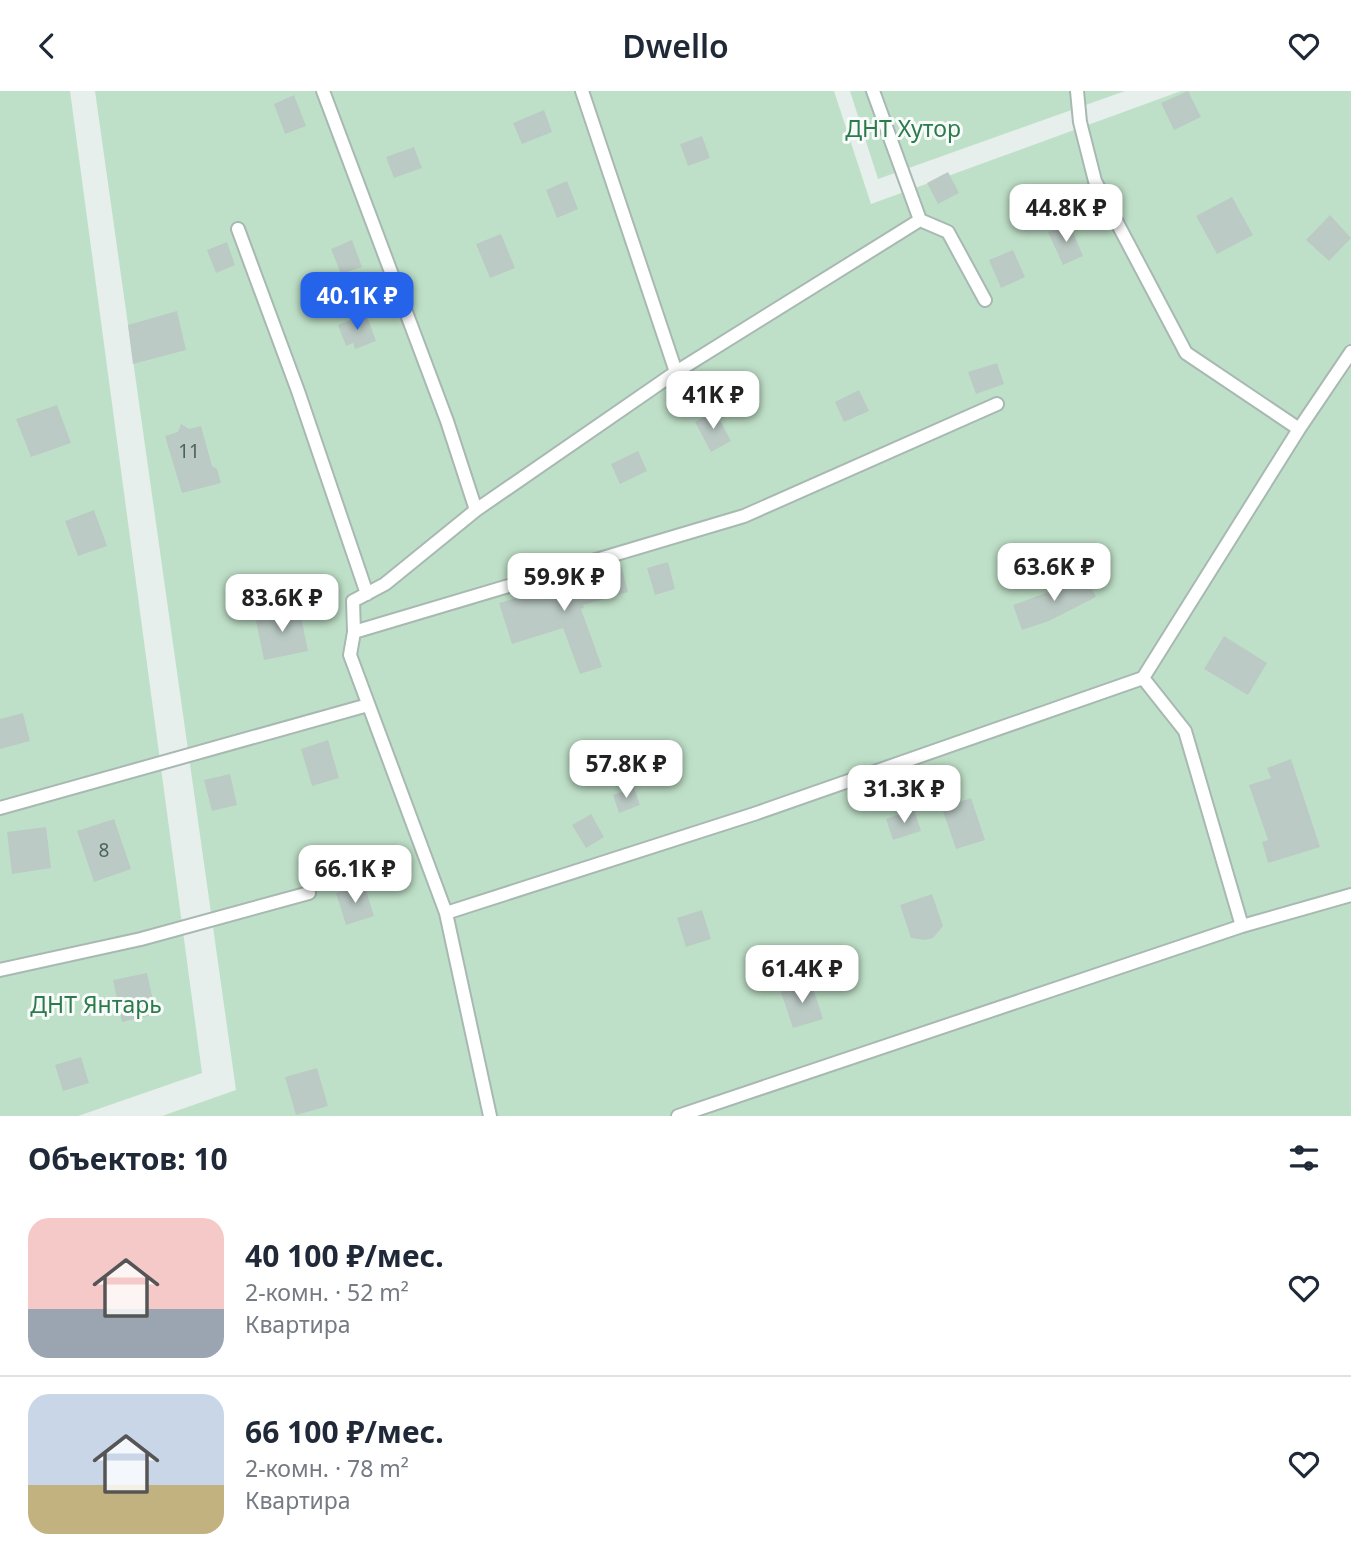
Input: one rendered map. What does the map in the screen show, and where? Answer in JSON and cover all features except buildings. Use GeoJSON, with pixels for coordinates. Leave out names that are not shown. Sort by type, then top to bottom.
{"type":"FeatureCollection","features":[{"type":"Feature","properties":{"kind":"lane"},"geometry":{"type":"LineString","coordinates":[[323,91],[447,421],[476,510]]}},
{"type":"Feature","properties":{"kind":"lane"},"geometry":{"type":"LineString","coordinates":[[582,91],[676,372]]}},
{"type":"Feature","properties":{"kind":"lane"},"geometry":{"type":"LineString","coordinates":[[873,91],[920,220],[948,232],[985,300]]}},
{"type":"Feature","properties":{"kind":"lane"},"geometry":{"type":"LineString","coordinates":[[1077,91],[1080,123],[1095,181],[1186,353],[1299,429]]}},
{"type":"Feature","properties":{"kind":"lane"},"geometry":{"type":"LineString","coordinates":[[490,1116],[446,913],[350,655],[354,632],[353,601],[385,584],[476,510],[676,372],[920,220]]}},
{"type":"Feature","properties":{"kind":"lane"},"geometry":{"type":"LineString","coordinates":[[238,229],[298,391],[367,594]]}},
{"type":"Feature","properties":{"kind":"lane"},"geometry":{"type":"LineString","coordinates":[[446,913],[754,814],[1143,678],[1299,429],[1351,352]]}},
{"type":"Feature","properties":{"kind":"lane"},"geometry":{"type":"LineString","coordinates":[[354,632],[744,516],[997,404]]}},
{"type":"Feature","properties":{"kind":"lane"},"geometry":{"type":"LineString","coordinates":[[1143,678],[1185,731],[1242,926]]}},
{"type":"Feature","properties":{"kind":"lane"},"geometry":{"type":"LineString","coordinates":[[0,808],[368,705]]}},
{"type":"Feature","properties":{"kind":"lane"},"geometry":{"type":"LineString","coordinates":[[0,970],[141,939],[309,893]]}},
{"type":"Feature","properties":{"kind":"lane"},"geometry":{"type":"LineString","coordinates":[[678,1116],[1242,926],[1351,895]]}},
{"type":"Feature","properties":{"kind":"green space","name":"ДНТ Янтарь"},"geometry":{"type":"Polygon","coordinates":[[[0,91],[70,91],[202,1073],[78,1116],[0,1116],[0,91]]]}},
{"type":"Feature","properties":{"kind":"green space"},"geometry":{"type":"Polygon","coordinates":[[[95,91],[834,91],[871,204],[1181,91],[1351,91],[1351,1116],[162,1116],[236,1090],[95,91]]]}},
{"type":"Feature","properties":{"kind":"green space","name":"ДНТ Хутор"},"geometry":{"type":"Polygon","coordinates":[[[850,91],[1125,91],[878,179],[850,91]]]}}]}
